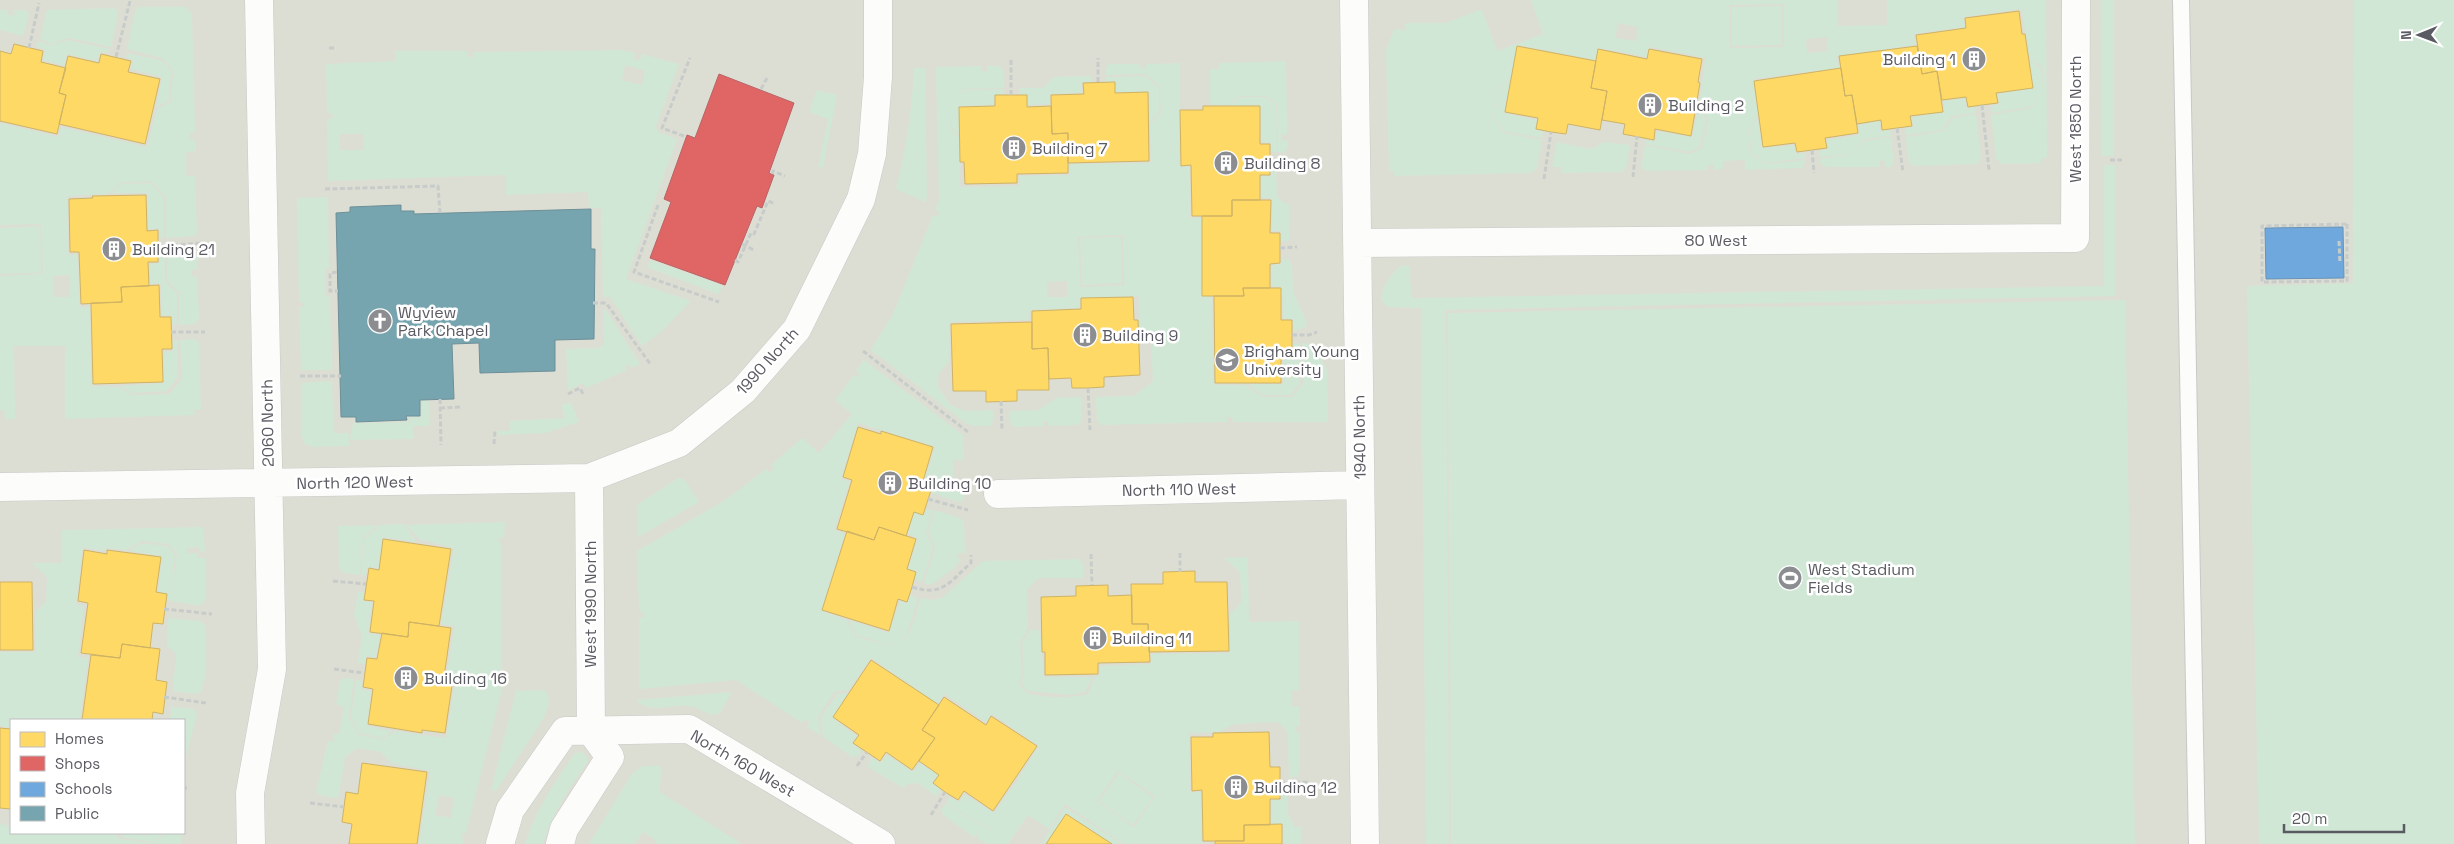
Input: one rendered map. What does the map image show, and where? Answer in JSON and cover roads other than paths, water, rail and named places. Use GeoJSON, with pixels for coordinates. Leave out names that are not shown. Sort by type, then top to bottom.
{"type":"FeatureCollection","features":[{"type":"Feature","properties":{"kind":"street","name":"2060 North"},"geometry":{"type":"LineString","coordinates":[[251,844],[250,793],[272,670],[259,0]]}},
{"type":"Feature","properties":{"kind":"street","name":"1990 North"},"geometry":{"type":"LineString","coordinates":[[589,478],[679,443],[743,390],[797,329],[860,199],[872,154],[876,112],[878,0]]}},
{"type":"Feature","properties":{"kind":"street","name":"1940 North"},"geometry":{"type":"LineString","coordinates":[[1354,0],[1365,844]]}},
{"type":"Feature","properties":{"kind":"street","name":"West 1850 North"},"geometry":{"type":"LineString","coordinates":[[2074,238],[2076,0]]}},
{"type":"Feature","properties":{"kind":"street","name":"80 West"},"geometry":{"type":"LineString","coordinates":[[1357,243],[2074,238]]}},
{"type":"Feature","properties":{"kind":"street","name":"North 120 West"},"geometry":{"type":"LineString","coordinates":[[0,487],[589,478]]}},
{"type":"Feature","properties":{"kind":"street","name":"West 1990 North"},"geometry":{"type":"LineString","coordinates":[[589,478],[591,731]]}},
{"type":"Feature","properties":{"kind":"street","name":"North 110 West"},"geometry":{"type":"LineString","coordinates":[[998,494],[1360,485]]}},
{"type":"Feature","properties":{"kind":"street","name":"North 160 West"},"geometry":{"type":"LineString","coordinates":[[591,731],[690,730],[881,844]]}},
{"type":"Feature","properties":{"kind":"street"},"geometry":{"type":"LineString","coordinates":[[500,844],[510,810],[565,731],[591,731],[610,757],[564,829],[560,844]]}},
{"type":"Feature","properties":{"kind":"lane"},"geometry":{"type":"LineString","coordinates":[[2181,0],[2197,844]]}},
{"type":"Feature","properties":{"kind":"place","name":"Building 1"},"geometry":{"type":"Point","coordinates":[1974,59]}},
{"type":"Feature","properties":{"kind":"place","name":"Building 2"},"geometry":{"type":"Point","coordinates":[1650,105]}},
{"type":"Feature","properties":{"kind":"place","name":"Building 7"},"geometry":{"type":"Point","coordinates":[1014,148]}},
{"type":"Feature","properties":{"kind":"place","name":"Building 8"},"geometry":{"type":"Point","coordinates":[1226,163]}},
{"type":"Feature","properties":{"kind":"place","name":"Building 21"},"geometry":{"type":"Point","coordinates":[114,249]}},
{"type":"Feature","properties":{"kind":"place","name":"Wyview Park Chapel"},"geometry":{"type":"Point","coordinates":[380,321]}},
{"type":"Feature","properties":{"kind":"place","name":"Building 9"},"geometry":{"type":"Point","coordinates":[1085,335]}},
{"type":"Feature","properties":{"kind":"place","name":"Brigham Young University"},"geometry":{"type":"Point","coordinates":[1227,360]}},
{"type":"Feature","properties":{"kind":"place","name":"Building 10"},"geometry":{"type":"Point","coordinates":[890,483]}},
{"type":"Feature","properties":{"kind":"place","name":"West Stadium Fields"},"geometry":{"type":"Point","coordinates":[1790,578]}},
{"type":"Feature","properties":{"kind":"place","name":"Building 11"},"geometry":{"type":"Point","coordinates":[1095,638]}},
{"type":"Feature","properties":{"kind":"place","name":"Building 16"},"geometry":{"type":"Point","coordinates":[406,678]}},
{"type":"Feature","properties":{"kind":"place","name":"Building 12"},"geometry":{"type":"Point","coordinates":[1236,787]}}]}
